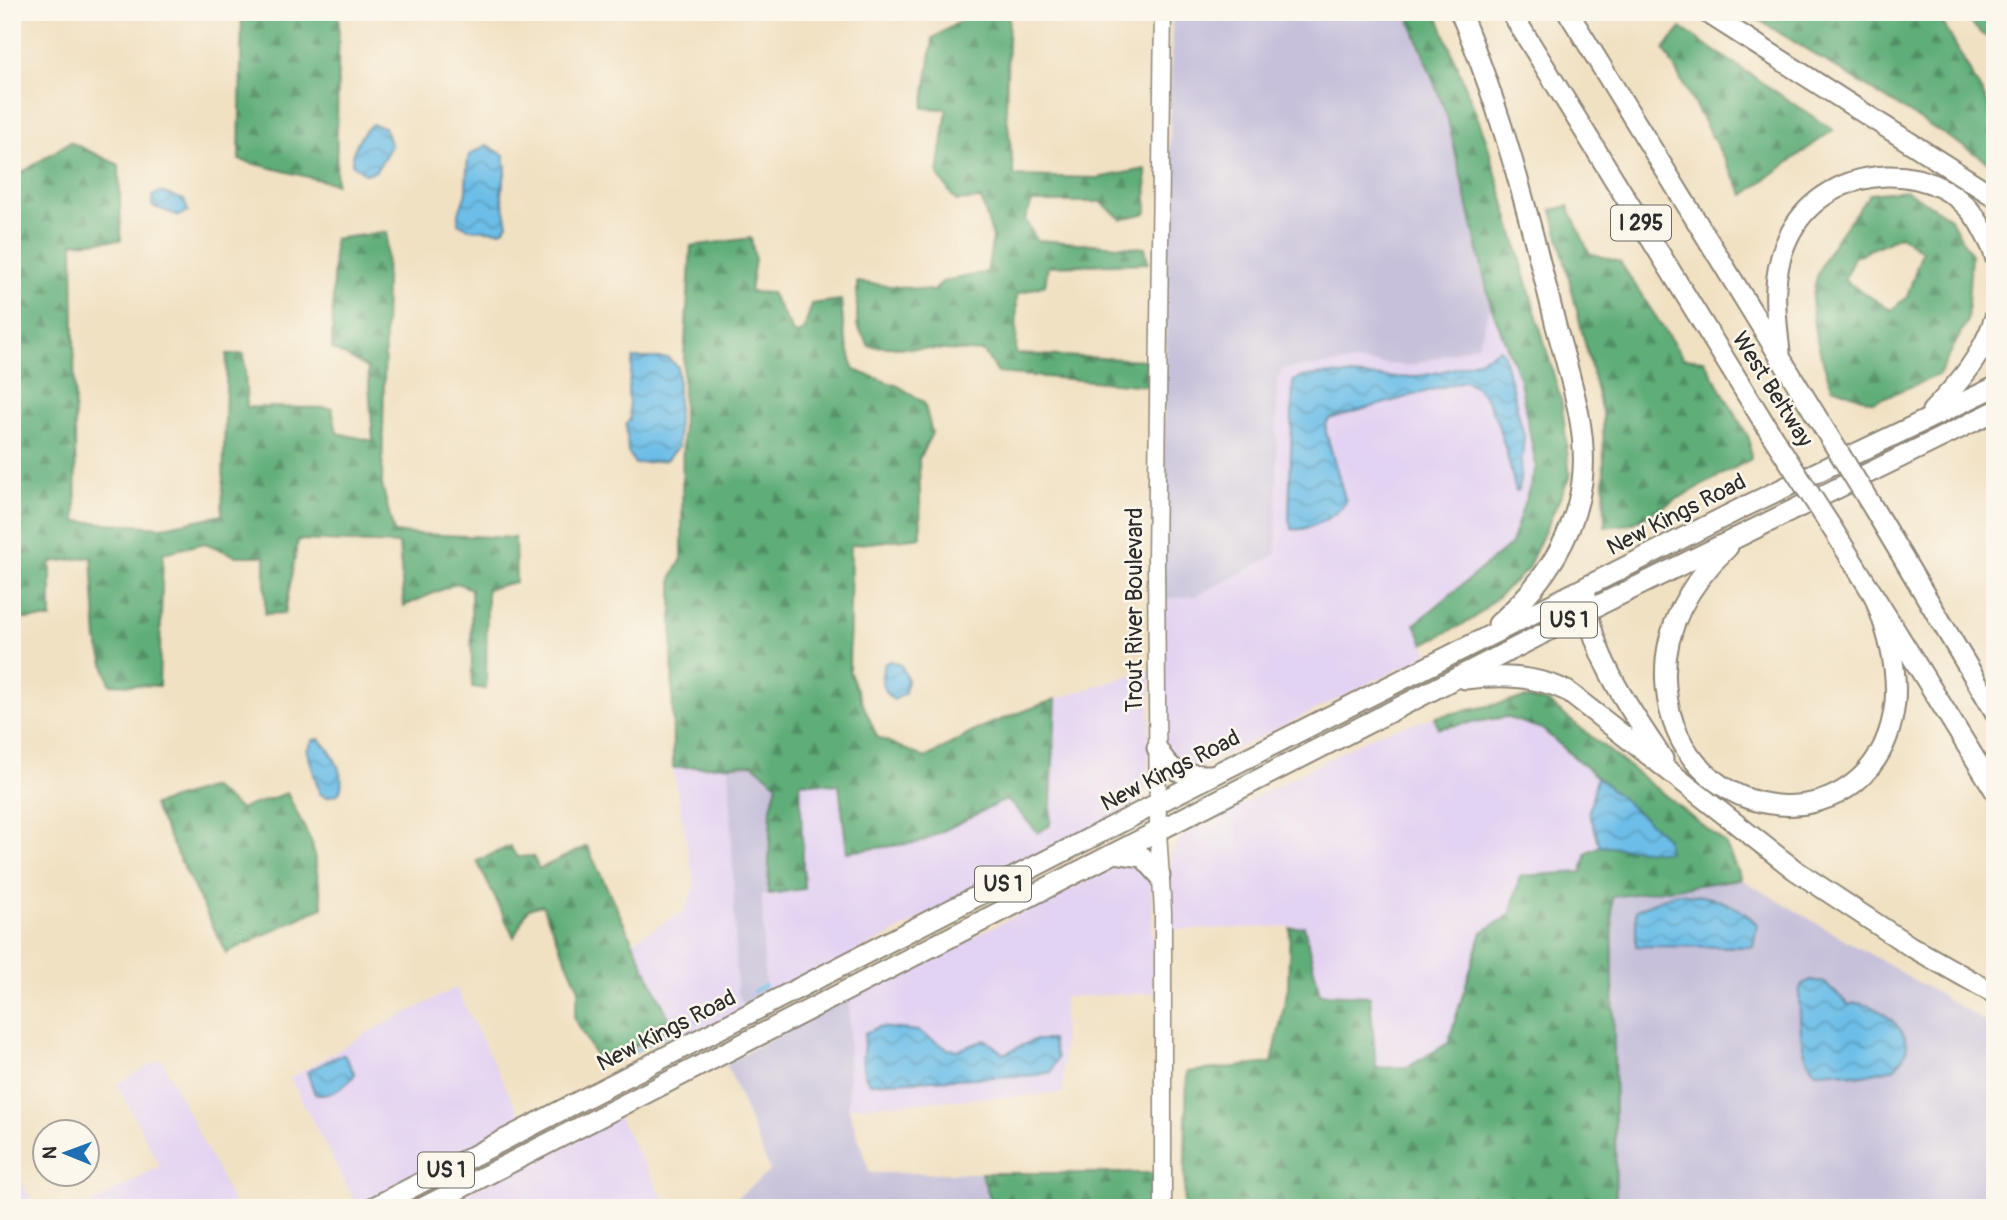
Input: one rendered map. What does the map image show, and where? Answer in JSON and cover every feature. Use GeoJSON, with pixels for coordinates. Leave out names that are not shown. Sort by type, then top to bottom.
{"type":"FeatureCollection","features":[{"type":"Feature","properties":{"kind":"highway"},"geometry":{"type":"LineString","coordinates":[[1460,12],[1500,119],[1528,213],[1578,412],[1583,447],[1582,481],[1577,508],[1554,562],[1514,610],[1476,643]]}},
{"type":"Feature","properties":{"kind":"highway","name":"West Beltway"},"geometry":{"type":"LineString","coordinates":[[1511,12],[1995,791]]}},
{"type":"Feature","properties":{"kind":"highway","name":"West Beltway"},"geometry":{"type":"LineString","coordinates":[[1568,12],[1872,506],[1995,712]]}},
{"type":"Feature","properties":{"kind":"highway"},"geometry":{"type":"LineString","coordinates":[[1706,12],[1993,196]]}},
{"type":"Feature","properties":{"kind":"highway"},"geometry":{"type":"LineString","coordinates":[[1781,360],[1774,298],[1782,254],[1797,222],[1826,195],[1840,187],[1883,175],[1900,175],[1939,186],[1961,202],[1977,219],[1995,257]]}},
{"type":"Feature","properties":{"kind":"highway"},"geometry":{"type":"LineString","coordinates":[[1923,420],[1967,374],[1985,346],[1995,317]]}},
{"type":"Feature","properties":{"kind":"highway","name":"New Kings Road"},"geometry":{"type":"LineString","coordinates":[[372,1208],[1158,803],[1923,420],[1995,387]]}},
{"type":"Feature","properties":{"kind":"highway","name":"New Kings Road"},"geometry":{"type":"LineString","coordinates":[[422,1208],[1587,611],[1995,411]]}},
{"type":"Feature","properties":{"kind":"highway"},"geometry":{"type":"LineString","coordinates":[[1743,533],[1713,561],[1681,607],[1672,628],[1665,675],[1672,718],[1683,744],[1698,767],[1728,792],[1773,805],[1814,802],[1836,793],[1858,778],[1873,762],[1889,728],[1895,701],[1894,668],[1888,633],[1875,598]]}},
{"type":"Feature","properties":{"kind":"highway"},"geometry":{"type":"LineString","coordinates":[[1587,587],[1587,611],[1594,638],[1638,722],[1674,774]]}},
{"type":"Feature","properties":{"kind":"highway"},"geometry":{"type":"LineString","coordinates":[[1450,681],[1497,676],[1551,684],[1586,705],[1724,816],[1806,877],[1910,946],[1995,994]]}},
{"type":"Feature","properties":{"kind":"highway"},"geometry":{"type":"LineString","coordinates":[[1157,748],[1166,763],[1177,771],[1214,775]]}},
{"type":"Feature","properties":{"kind":"highway"},"geometry":{"type":"LineString","coordinates":[[1115,853],[1143,857],[1160,876]]}},
{"type":"Feature","properties":{"kind":"highway"},"geometry":{"type":"LineString","coordinates":[[888,969],[893,954],[968,915],[1017,877]]}},
{"type":"Feature","properties":{"kind":"highway"},"geometry":{"type":"LineString","coordinates":[[779,1025],[827,987],[869,965],[878,949]]}},
{"type":"Feature","properties":{"kind":"street","name":"Trout River Boulevard"},"geometry":{"type":"LineString","coordinates":[[1163,12],[1156,559],[1163,1208]]}},
{"type":"Feature","properties":{"kind":"shaded area"},"geometry":{"type":"Polygon","coordinates":[[[1172,12],[1407,12],[1447,116],[1491,306],[1478,345],[1409,366],[1358,362],[1283,369],[1277,381],[1277,554],[1196,596],[1161,599],[1172,12]]]}},
{"type":"Feature","properties":{"kind":"shaded area"},"geometry":{"type":"Polygon","coordinates":[[[1491,306],[1520,380],[1536,467],[1511,544],[1415,624],[1429,654],[1200,767],[1185,767],[1166,751],[1161,732],[1161,599],[1196,596],[1277,554],[1277,380],[1283,369],[1358,362],[1409,366],[1478,345],[1491,306]]]}},
{"type":"Feature","properties":{"kind":"shaded area"},"geometry":{"type":"Polygon","coordinates":[[[1151,669],[1148,787],[1140,801],[1107,821],[765,1000],[762,895],[804,889],[800,782],[839,785],[848,852],[921,842],[1007,799],[1039,833],[1050,825],[1056,699],[1151,669]]]}},
{"type":"Feature","properties":{"kind":"shaded area"},"geometry":{"type":"Polygon","coordinates":[[[1435,717],[1439,728],[1506,717],[1542,729],[1597,777],[1592,795],[1595,838],[1600,846],[1587,852],[1583,872],[1520,876],[1511,915],[1482,932],[1448,1043],[1408,1067],[1376,1068],[1320,994],[1304,926],[1168,930],[1171,852],[1180,837],[1376,734],[1435,717]]]}},
{"type":"Feature","properties":{"kind":"shaded area"},"geometry":{"type":"Polygon","coordinates":[[[753,764],[777,784],[771,808],[768,894],[762,895],[765,1000],[745,1009],[737,992],[729,765],[753,764]]]}},
{"type":"Feature","properties":{"kind":"shaded area"},"geometry":{"type":"Polygon","coordinates":[[[729,765],[737,992],[745,1009],[681,1042],[633,941],[683,912],[695,887],[673,768],[729,765]]]}},
{"type":"Feature","properties":{"kind":"shaded area"},"geometry":{"type":"Polygon","coordinates":[[[1132,859],[1151,879],[1155,993],[1064,997],[1063,1093],[848,1107],[850,997],[1132,859]]]}},
{"type":"Feature","properties":{"kind":"shaded area"},"geometry":{"type":"Polygon","coordinates":[[[1741,879],[1995,1027],[1995,1208],[1616,1208],[1612,897],[1741,879]]]}},
{"type":"Feature","properties":{"kind":"shaded area"},"geometry":{"type":"Polygon","coordinates":[[[456,988],[525,1125],[358,1207],[290,1078],[371,1031],[456,988]]]}},
{"type":"Feature","properties":{"kind":"shaded area"},"geometry":{"type":"Polygon","coordinates":[[[850,997],[848,1107],[870,1173],[981,1173],[994,1208],[724,1208],[770,1171],[726,1063],[850,997]]]}},
{"type":"Feature","properties":{"kind":"shaded area"},"geometry":{"type":"Polygon","coordinates":[[[161,1059],[236,1208],[83,1208],[160,1166],[117,1084],[161,1059]]]}},
{"type":"Feature","properties":{"kind":"shaded area"},"geometry":{"type":"Polygon","coordinates":[[[617,1115],[669,1208],[437,1208],[617,1115]]]}},
{"type":"Feature","properties":{"kind":"shaded area"},"geometry":{"type":"Polygon","coordinates":[[[12,1163],[35,1208],[12,1208],[12,1163]]]}},
{"type":"Feature","properties":{"kind":"green space"},"geometry":{"type":"Polygon","coordinates":[[[242,12],[339,12],[336,184],[239,160],[242,12]]]}},
{"type":"Feature","properties":{"kind":"green space"},"geometry":{"type":"Polygon","coordinates":[[[968,12],[1009,12],[1006,107],[1014,176],[1097,178],[1146,169],[1147,213],[1121,219],[1101,202],[1032,202],[1025,220],[1037,240],[1145,248],[1148,263],[1048,266],[1045,285],[1017,294],[1016,354],[1146,360],[1148,386],[998,373],[984,352],[869,346],[857,326],[857,282],[934,291],[942,282],[987,272],[993,238],[981,199],[956,201],[938,175],[947,109],[923,108],[933,38],[968,16],[968,12]]]}},
{"type":"Feature","properties":{"kind":"green space"},"geometry":{"type":"Polygon","coordinates":[[[1407,12],[1436,12],[1486,139],[1562,404],[1570,476],[1527,570],[1473,619],[1424,644],[1415,624],[1511,544],[1536,467],[1520,380],[1491,306],[1447,116],[1407,12]]]}},
{"type":"Feature","properties":{"kind":"green space"},"geometry":{"type":"Polygon","coordinates":[[[1746,12],[1937,12],[1995,116],[1995,166],[1746,12]]]}},
{"type":"Feature","properties":{"kind":"green space"},"geometry":{"type":"Polygon","coordinates":[[[1968,12],[1995,12],[1995,44],[1972,25],[1968,12]]]}},
{"type":"Feature","properties":{"kind":"green space"},"geometry":{"type":"Polygon","coordinates":[[[1681,28],[1833,130],[1744,195],[1664,49],[1681,28]]]}},
{"type":"Feature","properties":{"kind":"green space"},"geometry":{"type":"Polygon","coordinates":[[[70,142],[119,165],[121,240],[73,243],[76,521],[163,527],[222,515],[227,354],[244,354],[247,407],[332,408],[337,433],[373,441],[368,368],[332,349],[334,239],[387,232],[382,485],[394,533],[515,538],[516,582],[487,589],[486,689],[472,687],[471,589],[457,583],[404,606],[399,544],[298,540],[285,613],[265,614],[265,556],[236,556],[205,543],[163,553],[159,686],[110,684],[97,640],[92,557],[51,562],[51,619],[12,619],[12,179],[70,142]]]}},
{"type":"Feature","properties":{"kind":"green space"},"geometry":{"type":"Polygon","coordinates":[[[1906,190],[1950,218],[1971,255],[1967,321],[1939,375],[1873,402],[1832,387],[1814,328],[1812,304],[1822,264],[1870,194],[1906,190]],[[1900,236],[1854,257],[1844,280],[1891,310],[1907,297],[1922,251],[1900,236]]]}},
{"type":"Feature","properties":{"kind":"green space"},"geometry":{"type":"Polygon","coordinates":[[[1568,206],[1589,253],[1620,262],[1683,358],[1704,360],[1749,438],[1751,459],[1631,524],[1605,527],[1603,416],[1552,210],[1568,206]]]}},
{"type":"Feature","properties":{"kind":"green space"},"geometry":{"type":"Polygon","coordinates":[[[751,238],[755,259],[750,292],[771,293],[794,334],[803,332],[812,304],[841,300],[844,333],[854,370],[898,386],[924,402],[932,433],[919,459],[921,537],[851,545],[849,671],[877,737],[925,758],[982,727],[1056,699],[1050,825],[1038,833],[1007,799],[921,842],[847,852],[839,785],[800,782],[804,889],[768,894],[771,808],[777,784],[753,764],[673,768],[672,577],[682,559],[683,374],[691,246],[751,238]]]}},
{"type":"Feature","properties":{"kind":"green space"},"geometry":{"type":"Polygon","coordinates":[[[1526,698],[1549,703],[1725,843],[1741,879],[1612,897],[1616,1208],[1184,1208],[1187,1072],[1272,1063],[1288,987],[1290,928],[1304,926],[1320,994],[1370,996],[1376,1068],[1408,1067],[1448,1043],[1482,932],[1510,915],[1520,876],[1582,872],[1587,852],[1600,846],[1667,852],[1667,838],[1542,729],[1506,717],[1438,728],[1435,717],[1526,698]]]}},
{"type":"Feature","properties":{"kind":"green space"},"geometry":{"type":"Polygon","coordinates":[[[211,787],[240,809],[287,793],[312,843],[323,907],[226,953],[153,805],[211,787]]]}},
{"type":"Feature","properties":{"kind":"green space"},"geometry":{"type":"Polygon","coordinates":[[[510,846],[517,857],[533,856],[539,869],[587,846],[673,1026],[600,1064],[574,1018],[579,989],[542,905],[528,909],[514,937],[477,861],[510,846]]]}},
{"type":"Feature","properties":{"kind":"green space"},"geometry":{"type":"Polygon","coordinates":[[[981,1173],[1155,1173],[1154,1208],[994,1208],[981,1173]]]}},
{"type":"Feature","properties":{"kind":"water"},"geometry":{"type":"Polygon","coordinates":[[[372,124],[384,127],[391,146],[376,171],[366,174],[352,164],[352,158],[358,142],[372,124]]]}},
{"type":"Feature","properties":{"kind":"water"},"geometry":{"type":"Polygon","coordinates":[[[487,145],[504,155],[506,169],[501,193],[508,224],[501,231],[469,229],[458,223],[465,194],[469,155],[487,145]]]}},
{"type":"Feature","properties":{"kind":"water"},"geometry":{"type":"Polygon","coordinates":[[[160,192],[184,200],[188,211],[179,216],[152,206],[152,196],[160,192]]]}},
{"type":"Feature","properties":{"kind":"water"},"geometry":{"type":"Polygon","coordinates":[[[1499,349],[1503,352],[1524,436],[1519,490],[1516,491],[1492,410],[1474,386],[1463,381],[1329,419],[1326,432],[1346,502],[1322,522],[1306,528],[1292,529],[1289,519],[1293,382],[1302,377],[1332,374],[1411,377],[1468,364],[1499,349]]]}},
{"type":"Feature","properties":{"kind":"water"},"geometry":{"type":"Polygon","coordinates":[[[633,358],[668,358],[678,367],[678,447],[666,460],[635,464],[628,452],[626,424],[630,419],[628,390],[633,358]]]}},
{"type":"Feature","properties":{"kind":"water"},"geometry":{"type":"Polygon","coordinates":[[[891,661],[901,665],[907,678],[905,693],[894,700],[886,693],[882,679],[885,663],[891,661]]]}},
{"type":"Feature","properties":{"kind":"water"},"geometry":{"type":"Polygon","coordinates":[[[320,739],[333,757],[341,780],[338,794],[327,797],[320,794],[307,750],[313,740],[320,739]]]}},
{"type":"Feature","properties":{"kind":"water"},"geometry":{"type":"Polygon","coordinates":[[[1597,777],[1667,838],[1667,852],[1600,846],[1589,811],[1597,777]]]}},
{"type":"Feature","properties":{"kind":"water"},"geometry":{"type":"Polygon","coordinates":[[[1676,893],[1720,901],[1749,916],[1757,924],[1753,947],[1636,946],[1636,910],[1676,893]]]}},
{"type":"Feature","properties":{"kind":"water"},"geometry":{"type":"Polygon","coordinates":[[[1811,980],[1825,983],[1849,1005],[1857,1003],[1875,1008],[1893,1021],[1905,1036],[1907,1044],[1905,1054],[1895,1068],[1858,1076],[1836,1071],[1816,1072],[1806,1055],[1800,1023],[1799,992],[1802,984],[1811,980]]]}},
{"type":"Feature","properties":{"kind":"water"},"geometry":{"type":"Polygon","coordinates":[[[878,1027],[918,1031],[948,1049],[958,1050],[986,1040],[1004,1054],[1034,1040],[1052,1040],[1057,1058],[1051,1072],[1036,1075],[870,1083],[863,1066],[865,1033],[878,1027]]]}},
{"type":"Feature","properties":{"kind":"water"},"geometry":{"type":"Polygon","coordinates":[[[344,1055],[355,1074],[337,1090],[326,1095],[315,1094],[307,1072],[344,1055]]]}},
{"type":"Feature","properties":{"kind":"waterway"},"geometry":{"type":"LineString","coordinates":[[753,992],[765,985]]}},
{"type":"Feature","properties":{"kind":"waterway"},"geometry":{"type":"LineString","coordinates":[[696,1021],[726,1004]]}},
{"type":"Feature","properties":{"kind":"waterway"},"geometry":{"type":"LineString","coordinates":[[611,1063],[678,1029]]}}]}
